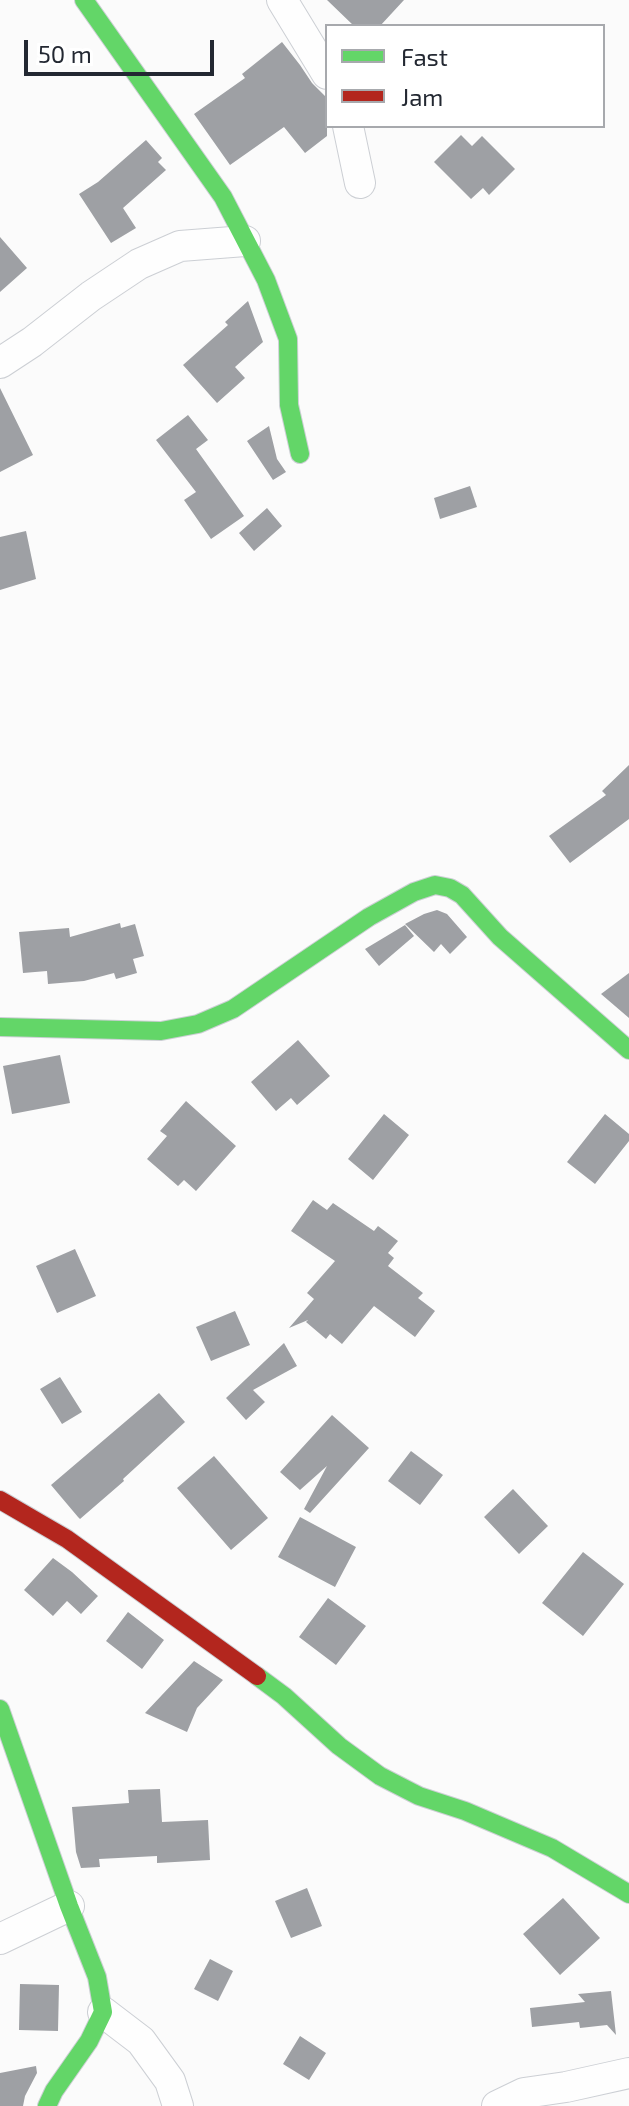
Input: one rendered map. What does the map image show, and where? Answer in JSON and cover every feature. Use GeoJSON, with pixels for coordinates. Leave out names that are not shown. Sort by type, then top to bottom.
{"type":"FeatureCollection","features":[{"type":"Feature","properties":{"kind":"street"},"geometry":{"type":"LineString","coordinates":[[84,0],[223,197],[266,280],[288,339],[289,405],[300,454]]}},
{"type":"Feature","properties":{"kind":"street"},"geometry":{"type":"LineString","coordinates":[[282,0],[325,71]]}},
{"type":"Feature","properties":{"kind":"street"},"geometry":{"type":"LineString","coordinates":[[348,128],[360,183]]}},
{"type":"Feature","properties":{"kind":"street"},"geometry":{"type":"LineString","coordinates":[[0,363],[139,264],[180,246],[245,241]]}},
{"type":"Feature","properties":{"kind":"street"},"geometry":{"type":"LineString","coordinates":[[0,1027],[161,1031],[198,1024],[233,1009],[369,917],[414,892],[435,885],[462,895],[500,937],[629,1050]]}},
{"type":"Feature","properties":{"kind":"street"},"geometry":{"type":"LineString","coordinates":[[0,1500],[80,1548],[234,1659],[380,1776],[419,1796],[465,1811],[552,1848],[629,1894]]}},
{"type":"Feature","properties":{"kind":"street"},"geometry":{"type":"LineString","coordinates":[[0,1709],[97,1977],[103,2012],[89,2041],[47,2106]]}},
{"type":"Feature","properties":{"kind":"street"},"geometry":{"type":"LineString","coordinates":[[0,1939],[69,1906]]}},
{"type":"Feature","properties":{"kind":"street"},"geometry":{"type":"LineString","coordinates":[[103,2012],[141,2041],[170,2081],[178,2106]]}},
{"type":"Feature","properties":{"kind":"street"},"geometry":{"type":"LineString","coordinates":[[497,2106],[524,2093],[629,2073]]}},
{"type":"Feature","properties":{"kind":"building"},"geometry":{"type":"Polygon","coordinates":[[[327,0],[404,0],[382,24],[352,24],[327,0]]]}},
{"type":"Feature","properties":{"kind":"building"},"geometry":{"type":"Polygon","coordinates":[[[282,42],[325,96],[327,136],[305,153],[284,127],[230,165],[194,114],[245,78],[242,74],[282,42]]]}},
{"type":"Feature","properties":{"kind":"building"},"geometry":{"type":"Polygon","coordinates":[[[461,135],[472,146],[482,136],[515,169],[489,195],[483,188],[471,199],[434,162],[461,135]]]}},
{"type":"Feature","properties":{"kind":"building"},"geometry":{"type":"Polygon","coordinates":[[[146,140],[162,158],[158,162],[166,170],[123,208],[136,228],[111,243],[79,194],[98,182],[146,140]]]}},
{"type":"Feature","properties":{"kind":"building"},"geometry":{"type":"Polygon","coordinates":[[[0,237],[27,268],[0,292],[0,237]]]}},
{"type":"Feature","properties":{"kind":"building"},"geometry":{"type":"Polygon","coordinates":[[[248,301],[263,342],[235,367],[245,378],[217,403],[183,365],[228,325],[225,322],[248,301]]]}},
{"type":"Feature","properties":{"kind":"building"},"geometry":{"type":"Polygon","coordinates":[[[0,388],[33,455],[0,472],[0,388]]]}},
{"type":"Feature","properties":{"kind":"building"},"geometry":{"type":"Polygon","coordinates":[[[188,415],[208,440],[196,449],[244,516],[211,539],[184,500],[196,492],[156,440],[188,415]]]}},
{"type":"Feature","properties":{"kind":"building"},"geometry":{"type":"Polygon","coordinates":[[[269,426],[277,459],[286,472],[273,480],[247,441],[269,426]]]}},
{"type":"Feature","properties":{"kind":"building"},"geometry":{"type":"Polygon","coordinates":[[[470,486],[477,507],[440,519],[434,498],[470,486]]]}},
{"type":"Feature","properties":{"kind":"building"},"geometry":{"type":"Polygon","coordinates":[[[267,508],[282,526],[254,551],[239,533],[267,508]]]}},
{"type":"Feature","properties":{"kind":"building"},"geometry":{"type":"Polygon","coordinates":[[[26,531],[36,579],[0,590],[0,537],[26,531]]]}},
{"type":"Feature","properties":{"kind":"building"},"geometry":{"type":"Polygon","coordinates":[[[629,765],[629,819],[570,863],[549,836],[606,795],[602,791],[629,765]]]}},
{"type":"Feature","properties":{"kind":"building"},"geometry":{"type":"Polygon","coordinates":[[[437,910],[447,914],[467,937],[450,954],[441,944],[434,952],[405,924],[437,910]]]}},
{"type":"Feature","properties":{"kind":"building"},"geometry":{"type":"Polygon","coordinates":[[[120,923],[121,928],[135,924],[144,956],[133,959],[137,973],[116,979],[114,973],[84,981],[48,984],[47,971],[23,973],[19,932],[69,928],[70,937],[120,923]]]}},
{"type":"Feature","properties":{"kind":"building"},"geometry":{"type":"Polygon","coordinates":[[[405,925],[414,936],[379,966],[365,949],[405,925]]]}},
{"type":"Feature","properties":{"kind":"building"},"geometry":{"type":"Polygon","coordinates":[[[629,973],[629,1018],[601,994],[629,973]]]}},
{"type":"Feature","properties":{"kind":"building"},"geometry":{"type":"Polygon","coordinates":[[[298,1040],[330,1076],[297,1105],[291,1098],[276,1111],[251,1082],[298,1040]]]}},
{"type":"Feature","properties":{"kind":"building"},"geometry":{"type":"Polygon","coordinates":[[[60,1055],[70,1103],[12,1114],[3,1066],[60,1055]]]}},
{"type":"Feature","properties":{"kind":"building"},"geometry":{"type":"Polygon","coordinates":[[[186,1101],[236,1146],[196,1191],[184,1180],[178,1186],[147,1159],[167,1136],[160,1131],[186,1101]]]}},
{"type":"Feature","properties":{"kind":"building"},"geometry":{"type":"Polygon","coordinates":[[[384,1114],[409,1135],[373,1180],[348,1159],[384,1114]]]}},
{"type":"Feature","properties":{"kind":"building"},"geometry":{"type":"Polygon","coordinates":[[[605,1114],[629,1134],[629,1141],[595,1184],[567,1162],[605,1114]]]}},
{"type":"Feature","properties":{"kind":"building"},"geometry":{"type":"Polygon","coordinates":[[[313,1200],[327,1210],[333,1203],[374,1231],[378,1226],[398,1241],[388,1253],[394,1258],[388,1266],[423,1293],[418,1298],[435,1311],[415,1337],[374,1306],[342,1344],[330,1334],[326,1339],[306,1322],[308,1320],[289,1328],[314,1299],[307,1293],[335,1261],[291,1231],[313,1200]]]}},
{"type":"Feature","properties":{"kind":"building"},"geometry":{"type":"Polygon","coordinates":[[[75,1249],[96,1296],[57,1313],[36,1266],[75,1249]]]}},
{"type":"Feature","properties":{"kind":"building"},"geometry":{"type":"Polygon","coordinates":[[[235,1311],[250,1345],[211,1361],[196,1327],[235,1311]]]}},
{"type":"Feature","properties":{"kind":"building"},"geometry":{"type":"Polygon","coordinates":[[[284,1343],[297,1366],[253,1390],[265,1402],[246,1420],[226,1398],[284,1343]]]}},
{"type":"Feature","properties":{"kind":"building"},"geometry":{"type":"Polygon","coordinates":[[[60,1377],[82,1412],[62,1424],[40,1389],[60,1377]]]}},
{"type":"Feature","properties":{"kind":"building"},"geometry":{"type":"Polygon","coordinates":[[[159,1393],[185,1422],[80,1519],[51,1485],[159,1393]]]}},
{"type":"Feature","properties":{"kind":"building"},"geometry":{"type":"Polygon","coordinates":[[[332,1415],[369,1448],[310,1513],[304,1509],[327,1466],[300,1490],[280,1472],[332,1415]]]}},
{"type":"Feature","properties":{"kind":"building"},"geometry":{"type":"Polygon","coordinates":[[[411,1451],[443,1475],[420,1505],[388,1481],[411,1451]]]}},
{"type":"Feature","properties":{"kind":"building"},"geometry":{"type":"Polygon","coordinates":[[[214,1456],[268,1518],[231,1550],[177,1488],[214,1456]]]}},
{"type":"Feature","properties":{"kind":"building"},"geometry":{"type":"Polygon","coordinates":[[[513,1489],[548,1526],[519,1554],[484,1517],[513,1489]]]}},
{"type":"Feature","properties":{"kind":"building"},"geometry":{"type":"Polygon","coordinates":[[[300,1517],[356,1547],[335,1587],[278,1557],[300,1517]]]}},
{"type":"Feature","properties":{"kind":"building"},"geometry":{"type":"Polygon","coordinates":[[[583,1552],[624,1584],[583,1636],[542,1603],[583,1552]]]}},
{"type":"Feature","properties":{"kind":"building"},"geometry":{"type":"Polygon","coordinates":[[[53,1558],[98,1596],[81,1614],[67,1601],[53,1616],[24,1590],[53,1558]]]}},
{"type":"Feature","properties":{"kind":"building"},"geometry":{"type":"Polygon","coordinates":[[[328,1598],[366,1626],[336,1665],[299,1637],[328,1598]]]}},
{"type":"Feature","properties":{"kind":"building"},"geometry":{"type":"Polygon","coordinates":[[[128,1612],[164,1640],[142,1669],[106,1641],[128,1612]]]}},
{"type":"Feature","properties":{"kind":"building"},"geometry":{"type":"Polygon","coordinates":[[[194,1661],[223,1680],[197,1708],[187,1732],[145,1713],[194,1661]]]}},
{"type":"Feature","properties":{"kind":"building"},"geometry":{"type":"Polygon","coordinates":[[[160,1789],[162,1822],[208,1820],[210,1860],[157,1863],[157,1856],[99,1859],[100,1867],[81,1868],[76,1852],[72,1807],[129,1803],[128,1790],[160,1789]]]}},
{"type":"Feature","properties":{"kind":"building"},"geometry":{"type":"Polygon","coordinates":[[[307,1888],[322,1926],[291,1938],[275,1901],[307,1888]]]}},
{"type":"Feature","properties":{"kind":"building"},"geometry":{"type":"Polygon","coordinates":[[[563,1898],[600,1938],[560,1975],[523,1934],[563,1898]]]}},
{"type":"Feature","properties":{"kind":"building"},"geometry":{"type":"Polygon","coordinates":[[[210,1959],[233,1971],[218,2001],[194,1989],[210,1959]]]}},
{"type":"Feature","properties":{"kind":"building"},"geometry":{"type":"Polygon","coordinates":[[[20,1984],[59,1985],[58,2031],[19,2030],[20,1984]]]}},
{"type":"Feature","properties":{"kind":"building"},"geometry":{"type":"Polygon","coordinates":[[[611,1991],[616,2035],[607,2025],[580,2028],[579,2022],[532,2027],[530,2008],[585,2002],[578,1994],[611,1991]]]}},
{"type":"Feature","properties":{"kind":"building"},"geometry":{"type":"Polygon","coordinates":[[[300,2036],[326,2053],[309,2080],[283,2064],[300,2036]]]}},
{"type":"Feature","properties":{"kind":"building"},"geometry":{"type":"Polygon","coordinates":[[[36,2066],[37,2073],[23,2106],[0,2106],[0,2073],[36,2066]]]}},
{"type":"Feature","properties":{"kind":"traffic: fast"},"geometry":{"type":"LineString","coordinates":[[84,0],[223,197],[266,280],[288,339],[289,405],[300,454]]}},
{"type":"Feature","properties":{"kind":"traffic: fast"},"geometry":{"type":"LineString","coordinates":[[0,1027],[161,1031],[198,1024],[233,1009],[369,917],[414,892],[435,885],[462,895],[500,937],[629,1050]]}},
{"type":"Feature","properties":{"kind":"traffic: fast"},"geometry":{"type":"LineString","coordinates":[[257,1676],[339,1746],[380,1776],[419,1796],[465,1811],[552,1848],[629,1894]]}},
{"type":"Feature","properties":{"kind":"traffic: fast"},"geometry":{"type":"LineString","coordinates":[[0,1709],[97,1977],[103,2012],[89,2041],[47,2106]]}},
{"type":"Feature","properties":{"kind":"traffic: jam"},"geometry":{"type":"LineString","coordinates":[[0,1500],[67,1539],[257,1676]]}}]}
